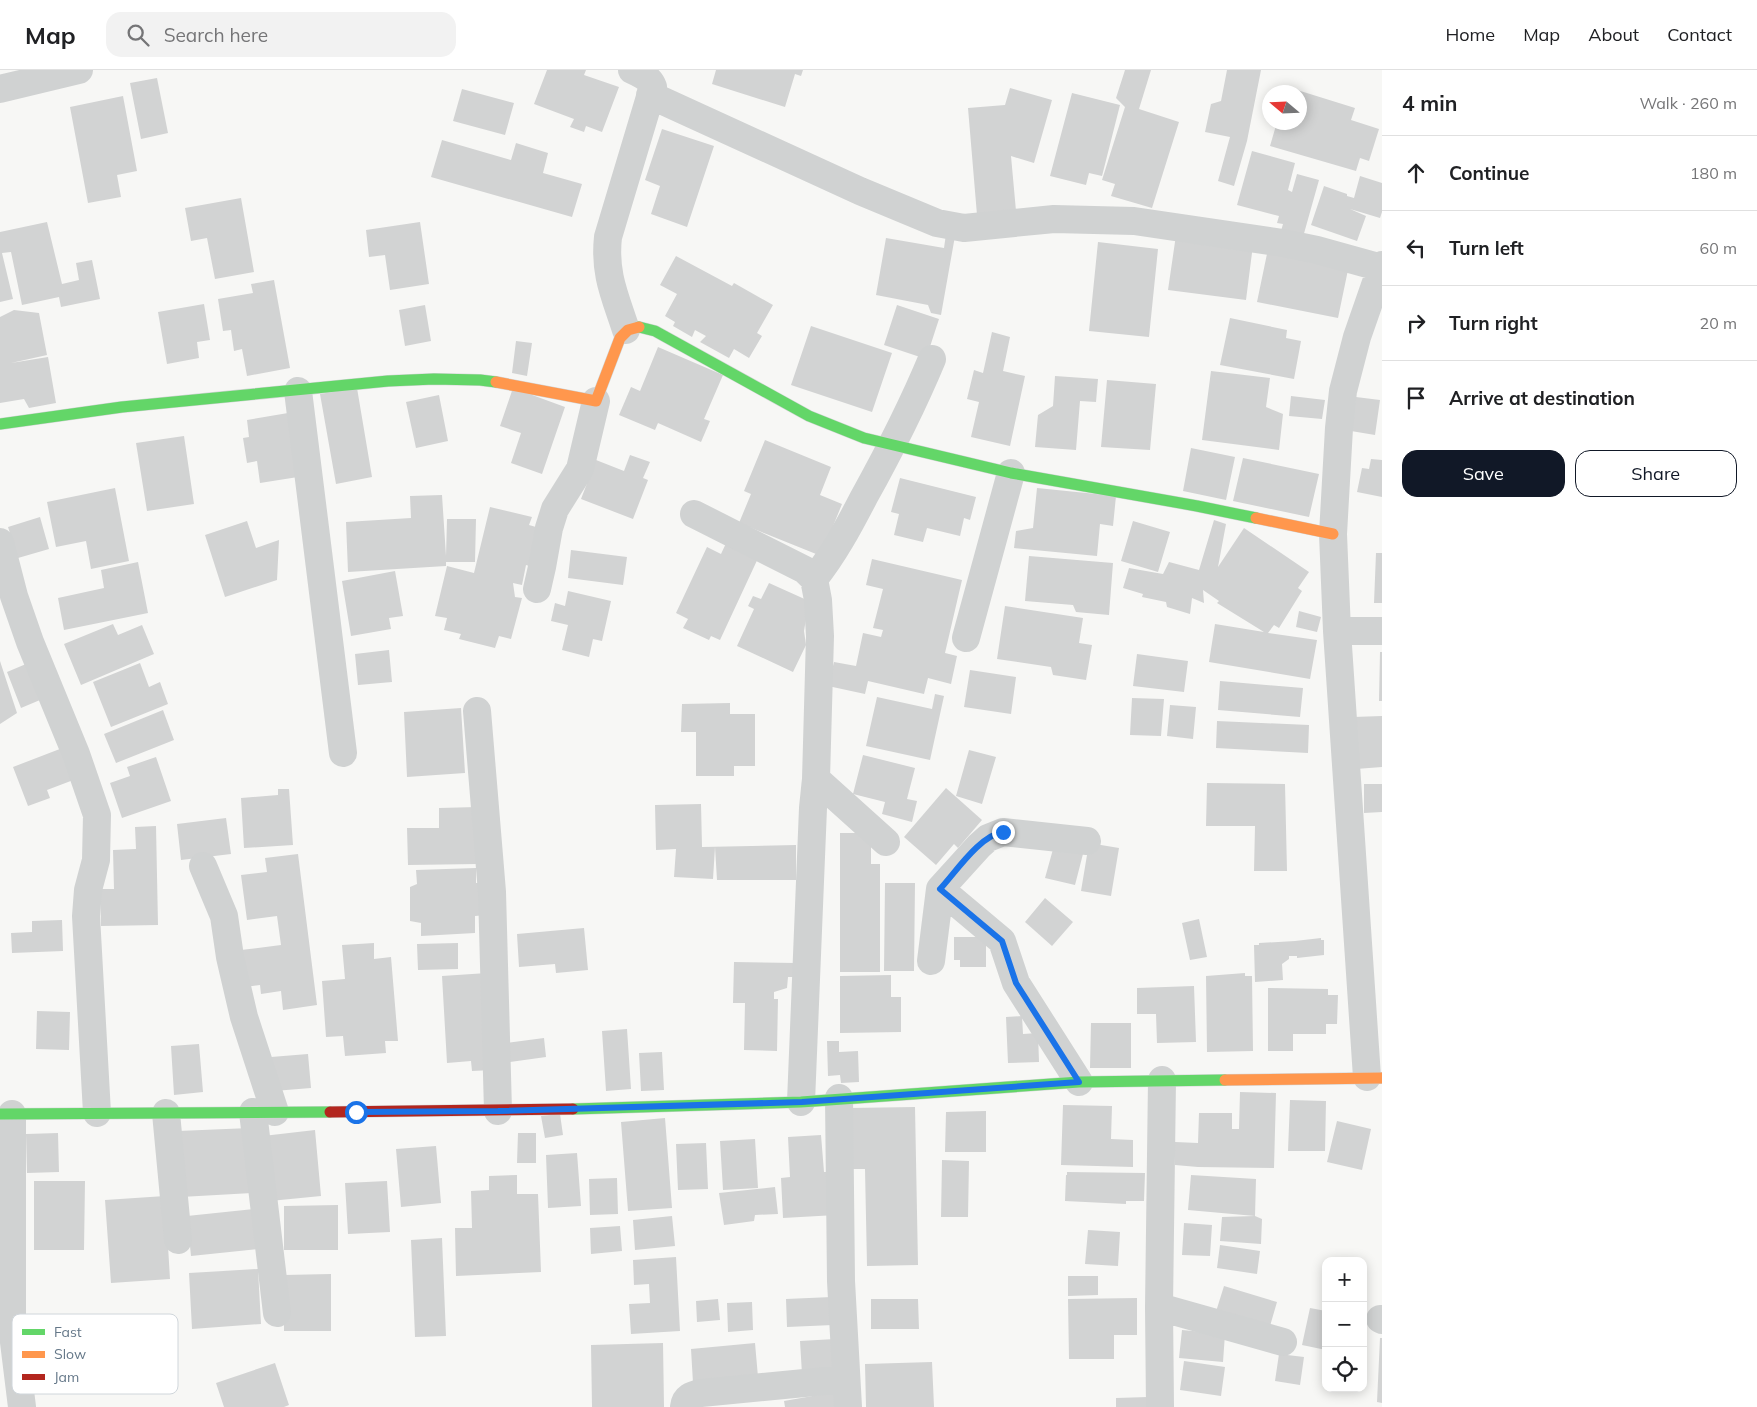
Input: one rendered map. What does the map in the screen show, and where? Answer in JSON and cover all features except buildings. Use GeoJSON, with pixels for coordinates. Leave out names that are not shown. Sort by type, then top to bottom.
{"type":"FeatureCollection","features":[{"type":"Feature","properties":{"kind":"street"},"geometry":{"type":"LineString","coordinates":[[0,89],[80,70]]}},
{"type":"Feature","properties":{"kind":"street"},"geometry":{"type":"LineString","coordinates":[[626,330],[610,282],[606,256],[608,237],[652,87],[651,82],[632,70]]}},
{"type":"Feature","properties":{"kind":"street"},"geometry":{"type":"LineString","coordinates":[[12,1326],[6,1114],[498,1111],[802,1102],[1079,1082],[1374,1078],[1371,984],[1337,631],[1333,534],[1343,391],[1357,337],[1382,267],[1291,244],[1134,221],[1054,219],[964,228],[937,223],[860,191],[650,95]]}},
{"type":"Feature","properties":{"kind":"street"},"geometry":{"type":"LineString","coordinates":[[536,589],[549,528],[555,510],[580,469],[596,401],[620,338],[626,330],[634,327],[655,331],[809,416],[864,438],[1011,473],[1198,506],[1333,534]]}},
{"type":"Feature","properties":{"kind":"street"},"geometry":{"type":"LineString","coordinates":[[814,579],[829,560],[892,446],[932,359]]}},
{"type":"Feature","properties":{"kind":"street"},"geometry":{"type":"LineString","coordinates":[[0,424],[122,407],[434,378],[480,380],[518,385],[596,401]]}},
{"type":"Feature","properties":{"kind":"street"},"geometry":{"type":"LineString","coordinates":[[298,391],[342,753]]}},
{"type":"Feature","properties":{"kind":"street"},"geometry":{"type":"LineString","coordinates":[[966,638],[1011,473]]}},
{"type":"Feature","properties":{"kind":"street"},"geometry":{"type":"LineString","coordinates":[[694,514],[798,566],[814,579],[818,600],[820,636],[816,779],[813,808],[802,1102]]}},
{"type":"Feature","properties":{"kind":"street"},"geometry":{"type":"LineString","coordinates":[[0,542],[14,596],[30,642],[76,754],[97,815],[96,860],[88,890],[86,916],[97,1113]]}},
{"type":"Feature","properties":{"kind":"street"},"geometry":{"type":"LineString","coordinates":[[1337,631],[1382,632]]}},
{"type":"Feature","properties":{"kind":"street"},"geometry":{"type":"LineString","coordinates":[[477,711],[492,892],[498,1111]]}},
{"type":"Feature","properties":{"kind":"street"},"geometry":{"type":"LineString","coordinates":[[816,779],[886,842]]}},
{"type":"Feature","properties":{"kind":"street"},"geometry":{"type":"LineString","coordinates":[[931,962],[940,889],[988,838],[999,833],[1087,840]]}},
{"type":"Feature","properties":{"kind":"street"},"geometry":{"type":"LineString","coordinates":[[203,866],[224,916],[230,957],[264,1112],[277,1313]]}},
{"type":"Feature","properties":{"kind":"street"},"geometry":{"type":"LineString","coordinates":[[940,889],[1002,941],[1016,983],[1079,1082]]}},
{"type":"Feature","properties":{"kind":"street"},"geometry":{"type":"LineString","coordinates":[[1160,1407],[1158,1307],[1162,1080]]}},
{"type":"Feature","properties":{"kind":"street"},"geometry":{"type":"LineString","coordinates":[[839,1098],[841,1281],[848,1407]]}},
{"type":"Feature","properties":{"kind":"street"},"geometry":{"type":"LineString","coordinates":[[166,1113],[178,1240]]}},
{"type":"Feature","properties":{"kind":"street"},"geometry":{"type":"LineString","coordinates":[[1158,1307],[1283,1342]]}},
{"type":"Feature","properties":{"kind":"street"},"geometry":{"type":"LineString","coordinates":[[684,1407],[687,1398],[691,1395],[846,1379]]}},
{"type":"Feature","properties":{"kind":"street"},"geometry":{"type":"LineString","coordinates":[[20,1394],[22,1407]]}},
{"type":"Feature","properties":{"kind":"traffic: fast"},"geometry":{"type":"LineString","coordinates":[[639,327],[655,331],[809,416],[864,438],[1011,473],[1256,518]]}},
{"type":"Feature","properties":{"kind":"traffic: fast"},"geometry":{"type":"LineString","coordinates":[[0,424],[122,407],[388,381],[434,379],[496,382]]}},
{"type":"Feature","properties":{"kind":"traffic: fast"},"geometry":{"type":"LineString","coordinates":[[573,1109],[801,1102],[1079,1082],[1225,1080]]}},
{"type":"Feature","properties":{"kind":"traffic: fast"},"geometry":{"type":"LineString","coordinates":[[0,1114],[330,1112]]}},
{"type":"Feature","properties":{"kind":"traffic: slow"},"geometry":{"type":"LineString","coordinates":[[496,382],[596,401],[620,338],[628,330],[639,327]]}},
{"type":"Feature","properties":{"kind":"traffic: slow"},"geometry":{"type":"LineString","coordinates":[[1256,518],[1333,534]]}},
{"type":"Feature","properties":{"kind":"traffic: slow"},"geometry":{"type":"LineString","coordinates":[[1225,1080],[1382,1078]]}},
{"type":"Feature","properties":{"kind":"traffic: jam"},"geometry":{"type":"LineString","coordinates":[[330,1112],[573,1109]]}},
{"type":"Feature","properties":{"kind":"route"},"geometry":{"type":"LineString","coordinates":[[356,1112],[498,1111],[802,1102],[1079,1082],[1016,983],[1002,941],[940,889],[979,846],[988,838],[1003,832]]}}]}
